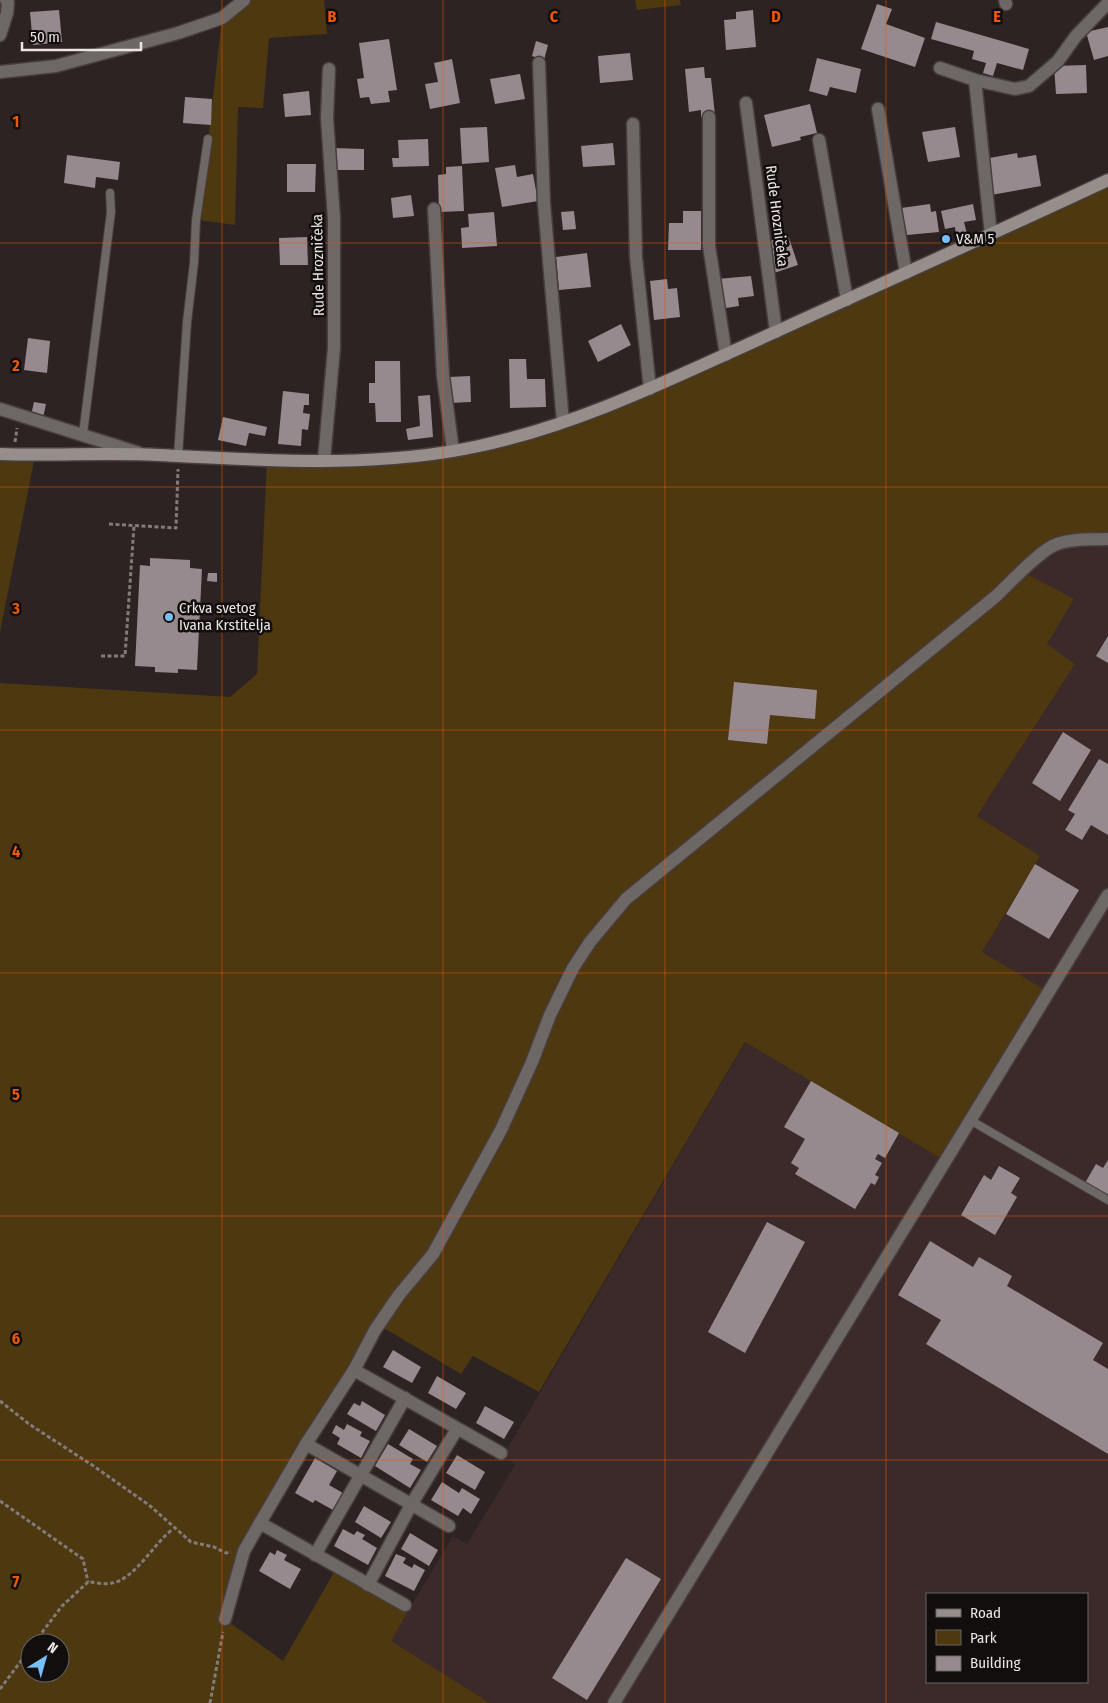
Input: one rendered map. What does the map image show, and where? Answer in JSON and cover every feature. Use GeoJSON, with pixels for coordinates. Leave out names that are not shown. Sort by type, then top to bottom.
{"type":"FeatureCollection","features":[{"type":"Feature","properties":{"kind":"street"},"geometry":{"type":"LineString","coordinates":[[0,35],[7,13],[8,2],[6,0]]}},
{"type":"Feature","properties":{"kind":"street"},"geometry":{"type":"LineString","coordinates":[[0,72],[56,66],[178,33],[222,18],[244,0]]}},
{"type":"Feature","properties":{"kind":"street"},"geometry":{"type":"LineString","coordinates":[[940,68],[975,80],[1015,89],[1029,86],[1058,61],[1076,36],[1108,3]]}},
{"type":"Feature","properties":{"kind":"street"},"geometry":{"type":"LineString","coordinates":[[539,63],[544,204],[563,422]]}},
{"type":"Feature","properties":{"kind":"street","name":"Rude Hrozničeka"},"geometry":{"type":"LineString","coordinates":[[324,460],[335,328],[334,219],[327,118],[329,69]]}},
{"type":"Feature","properties":{"kind":"street"},"geometry":{"type":"LineString","coordinates":[[975,80],[990,235]]}},
{"type":"Feature","properties":{"kind":"street","name":"Rude Hrozničeka"},"geometry":{"type":"LineString","coordinates":[[746,103],[776,332]]}},
{"type":"Feature","properties":{"kind":"street"},"geometry":{"type":"LineString","coordinates":[[878,109],[906,273]]}},
{"type":"Feature","properties":{"kind":"street"},"geometry":{"type":"LineString","coordinates":[[709,117],[708,246],[726,355]]}},
{"type":"Feature","properties":{"kind":"street"},"geometry":{"type":"LineString","coordinates":[[633,124],[636,257],[650,389]]}},
{"type":"Feature","properties":{"kind":"street"},"geometry":{"type":"LineString","coordinates":[[819,140],[847,300]]}},
{"type":"Feature","properties":{"kind":"street"},"geometry":{"type":"LineString","coordinates":[[0,454],[146,455],[246,460],[370,460],[453,451],[514,437],[563,422],[650,389],[1108,180]]}},
{"type":"Feature","properties":{"kind":"street"},"geometry":{"type":"LineString","coordinates":[[434,209],[443,376],[453,451]]}},
{"type":"Feature","properties":{"kind":"street"},"geometry":{"type":"LineString","coordinates":[[0,409],[146,455]]}},
{"type":"Feature","properties":{"kind":"street"},"geometry":{"type":"LineString","coordinates":[[225,1619],[244,1551],[306,1444],[354,1370],[375,1330],[399,1295],[433,1254],[502,1130],[550,1015],[573,968],[590,942],[626,899],[994,597],[1044,552],[1058,544],[1081,540],[1108,539]]}},
{"type":"Feature","properties":{"kind":"street"},"geometry":{"type":"LineString","coordinates":[[614,1703],[970,1120],[1104,910],[1108,895]]}},
{"type":"Feature","properties":{"kind":"street"},"geometry":{"type":"LineString","coordinates":[[354,1370],[501,1453]]}},
{"type":"Feature","properties":{"kind":"street"},"geometry":{"type":"LineString","coordinates":[[315,1555],[405,1398]]}},
{"type":"Feature","properties":{"kind":"street"},"geometry":{"type":"LineString","coordinates":[[368,1585],[411,1505],[457,1429]]}},
{"type":"Feature","properties":{"kind":"street"},"geometry":{"type":"LineString","coordinates":[[306,1444],[450,1526]]}},
{"type":"Feature","properties":{"kind":"street"},"geometry":{"type":"LineString","coordinates":[[260,1523],[405,1606]]}},
{"type":"Feature","properties":{"kind":"lane"},"geometry":{"type":"LineString","coordinates":[[178,456],[196,220],[208,139]]}},
{"type":"Feature","properties":{"kind":"lane"},"geometry":{"type":"LineString","coordinates":[[83,434],[111,212],[110,193]]}},
{"type":"Feature","properties":{"kind":"lane"},"geometry":{"type":"LineString","coordinates":[[970,1120],[1108,1200]]}},
{"type":"Feature","properties":{"kind":"path"},"geometry":{"type":"LineString","coordinates":[[15,455],[16,432],[21,416]]}},
{"type":"Feature","properties":{"kind":"path"},"geometry":{"type":"LineString","coordinates":[[109,524],[176,528],[178,456]]}},
{"type":"Feature","properties":{"kind":"path"},"geometry":{"type":"LineString","coordinates":[[101,656],[125,656],[134,526]]}},
{"type":"Feature","properties":{"kind":"path"},"geometry":{"type":"LineString","coordinates":[[0,1401],[29,1424],[149,1505],[191,1542],[214,1547],[226,1553],[244,1551]]}},
{"type":"Feature","properties":{"kind":"path"},"geometry":{"type":"LineString","coordinates":[[0,1501],[83,1559],[88,1582]]}},
{"type":"Feature","properties":{"kind":"path"},"geometry":{"type":"LineString","coordinates":[[42,1633],[62,1606],[88,1582],[112,1584],[129,1575],[164,1535],[174,1528]]}},
{"type":"Feature","properties":{"kind":"path"},"geometry":{"type":"LineString","coordinates":[[210,1703],[225,1619]]}},
{"type":"Feature","properties":{"kind":"path"},"geometry":{"type":"LineString","coordinates":[[0,1689],[20,1662]]}},
{"type":"Feature","properties":{"kind":"shaded area"},"geometry":{"type":"Polygon","coordinates":[[[1108,539],[1108,1703],[490,1703],[390,1641],[453,1536],[467,1544],[515,1465],[504,1454],[746,1041],[945,1161],[982,952],[1040,856],[977,816],[1075,664],[1046,644],[1023,571],[1044,552],[1108,539]]]}},
{"type":"Feature","properties":{"kind":"green space"},"geometry":{"type":"Polygon","coordinates":[[[237,0],[324,0],[327,34],[269,38],[263,108],[238,107],[235,225],[199,220],[222,18],[237,0]]]}},
{"type":"Feature","properties":{"kind":"green space"},"geometry":{"type":"Polygon","coordinates":[[[635,0],[680,0],[681,5],[637,10],[635,0]]]}},
{"type":"Feature","properties":{"kind":"green space"},"geometry":{"type":"Polygon","coordinates":[[[1108,183],[1108,539],[1058,544],[1023,572],[1074,599],[1047,644],[1075,664],[977,816],[1040,856],[982,952],[1048,992],[945,1161],[745,1042],[539,1392],[473,1356],[461,1374],[379,1325],[260,1523],[225,1619],[283,1661],[337,1567],[410,1608],[391,1641],[490,1703],[0,1703],[0,683],[230,697],[257,674],[267,461],[371,462],[564,425],[1108,183]]]}},
{"type":"Feature","properties":{"kind":"green space"},"geometry":{"type":"Polygon","coordinates":[[[0,454],[35,456],[0,632],[0,454]]]}},
{"type":"Feature","properties":{"kind":"building"},"geometry":{"type":"Polygon","coordinates":[[[877,4],[892,9],[886,24],[925,38],[915,67],[861,49],[877,4]]]}},
{"type":"Feature","properties":{"kind":"building"},"geometry":{"type":"Polygon","coordinates":[[[59,10],[62,42],[33,45],[30,12],[59,10]]]}},
{"type":"Feature","properties":{"kind":"building"},"geometry":{"type":"Polygon","coordinates":[[[753,10],[756,47],[726,50],[724,20],[736,19],[736,12],[753,10]]]}},
{"type":"Feature","properties":{"kind":"building"},"geometry":{"type":"Polygon","coordinates":[[[936,22],[1029,49],[1023,70],[997,63],[993,76],[983,73],[986,63],[972,59],[974,51],[931,39],[936,22]]]}},
{"type":"Feature","properties":{"kind":"building"},"geometry":{"type":"Polygon","coordinates":[[[1108,27],[1108,56],[1094,60],[1086,32],[1108,27]]]}},
{"type":"Feature","properties":{"kind":"building"},"geometry":{"type":"Polygon","coordinates":[[[389,39],[397,90],[388,91],[390,102],[371,104],[369,97],[360,98],[357,79],[364,78],[359,43],[389,39]]]}},
{"type":"Feature","properties":{"kind":"building"},"geometry":{"type":"Polygon","coordinates":[[[536,41],[548,45],[544,60],[532,56],[536,41]]]}},
{"type":"Feature","properties":{"kind":"building"},"geometry":{"type":"Polygon","coordinates":[[[630,53],[633,80],[600,83],[598,56],[630,53]]]}},
{"type":"Feature","properties":{"kind":"building"},"geometry":{"type":"Polygon","coordinates":[[[817,58],[861,69],[856,93],[830,87],[827,96],[809,91],[817,58]]]}},
{"type":"Feature","properties":{"kind":"building"},"geometry":{"type":"Polygon","coordinates":[[[452,59],[460,103],[430,109],[425,84],[438,82],[434,63],[452,59]]]}},
{"type":"Feature","properties":{"kind":"building"},"geometry":{"type":"Polygon","coordinates":[[[1086,65],[1087,93],[1056,94],[1054,66],[1086,65]]]}},
{"type":"Feature","properties":{"kind":"building"},"geometry":{"type":"Polygon","coordinates":[[[704,67],[705,78],[711,78],[715,115],[701,117],[701,110],[689,112],[685,69],[704,67]]]}},
{"type":"Feature","properties":{"kind":"building"},"geometry":{"type":"Polygon","coordinates":[[[520,74],[525,99],[495,104],[490,79],[520,74]]]}},
{"type":"Feature","properties":{"kind":"building"},"geometry":{"type":"Polygon","coordinates":[[[309,91],[311,115],[285,117],[283,94],[309,91]]]}},
{"type":"Feature","properties":{"kind":"building"},"geometry":{"type":"Polygon","coordinates":[[[185,97],[212,99],[211,125],[183,123],[185,97]]]}},
{"type":"Feature","properties":{"kind":"building"},"geometry":{"type":"Polygon","coordinates":[[[810,104],[817,133],[800,137],[801,140],[772,147],[764,115],[810,104]]]}},
{"type":"Feature","properties":{"kind":"building"},"geometry":{"type":"Polygon","coordinates":[[[487,127],[489,162],[462,164],[460,128],[487,127]]]}},
{"type":"Feature","properties":{"kind":"building"},"geometry":{"type":"Polygon","coordinates":[[[955,127],[960,157],[928,162],[922,132],[955,127]]]}},
{"type":"Feature","properties":{"kind":"building"},"geometry":{"type":"Polygon","coordinates":[[[428,139],[429,166],[393,167],[392,158],[399,158],[398,140],[428,139]]]}},
{"type":"Feature","properties":{"kind":"building"},"geometry":{"type":"Polygon","coordinates":[[[613,143],[615,165],[583,167],[581,146],[613,143]]]}},
{"type":"Feature","properties":{"kind":"building"},"geometry":{"type":"Polygon","coordinates":[[[334,148],[364,149],[364,170],[334,170],[334,148]]]}},
{"type":"Feature","properties":{"kind":"building"},"geometry":{"type":"Polygon","coordinates":[[[1017,153],[1018,158],[1036,155],[1041,186],[991,195],[984,159],[1017,153]]]}},
{"type":"Feature","properties":{"kind":"building"},"geometry":{"type":"Polygon","coordinates":[[[67,155],[120,162],[118,180],[96,177],[95,188],[64,183],[67,155]]]}},
{"type":"Feature","properties":{"kind":"building"},"geometry":{"type":"Polygon","coordinates":[[[287,164],[316,164],[315,192],[287,192],[287,164]]]}},
{"type":"Feature","properties":{"kind":"building"},"geometry":{"type":"Polygon","coordinates":[[[515,165],[517,177],[533,174],[538,201],[502,207],[495,168],[515,165]]]}},
{"type":"Feature","properties":{"kind":"building"},"geometry":{"type":"Polygon","coordinates":[[[462,166],[464,211],[439,212],[438,175],[446,174],[446,167],[462,166]]]}},
{"type":"Feature","properties":{"kind":"building"},"geometry":{"type":"Polygon","coordinates":[[[411,195],[414,216],[393,218],[391,198],[411,195]]]}},
{"type":"Feature","properties":{"kind":"building"},"geometry":{"type":"Polygon","coordinates":[[[930,204],[931,212],[936,211],[939,232],[907,235],[901,208],[930,204]]]}},
{"type":"Feature","properties":{"kind":"building"},"geometry":{"type":"Polygon","coordinates":[[[973,204],[976,220],[964,222],[967,234],[956,236],[955,227],[945,229],[941,211],[973,204]]]}},
{"type":"Feature","properties":{"kind":"building"},"geometry":{"type":"Polygon","coordinates":[[[574,211],[576,229],[563,230],[561,212],[574,211]]]}},
{"type":"Feature","properties":{"kind":"building"},"geometry":{"type":"Polygon","coordinates":[[[683,211],[701,211],[701,250],[668,250],[669,223],[683,223],[683,211]]]}},
{"type":"Feature","properties":{"kind":"building"},"geometry":{"type":"Polygon","coordinates":[[[494,212],[497,246],[462,248],[461,228],[469,227],[468,214],[494,212]]]}},
{"type":"Feature","properties":{"kind":"building"},"geometry":{"type":"Polygon","coordinates":[[[788,235],[798,265],[774,273],[764,243],[788,235]]]}},
{"type":"Feature","properties":{"kind":"building"},"geometry":{"type":"Polygon","coordinates":[[[307,237],[308,265],[280,265],[279,238],[307,237]]]}},
{"type":"Feature","properties":{"kind":"building"},"geometry":{"type":"Polygon","coordinates":[[[587,253],[591,287],[559,290],[556,257],[587,253]]]}},
{"type":"Feature","properties":{"kind":"building"},"geometry":{"type":"Polygon","coordinates":[[[751,276],[754,296],[738,298],[739,306],[720,309],[717,279],[751,276]]]}},
{"type":"Feature","properties":{"kind":"building"},"geometry":{"type":"Polygon","coordinates":[[[667,279],[668,289],[677,288],[680,317],[654,320],[650,281],[667,279]]]}},
{"type":"Feature","properties":{"kind":"building"},"geometry":{"type":"Polygon","coordinates":[[[621,324],[631,345],[598,362],[588,341],[621,324]]]}},
{"type":"Feature","properties":{"kind":"building"},"geometry":{"type":"Polygon","coordinates":[[[28,338],[50,341],[47,373],[24,370],[28,338]]]}},
{"type":"Feature","properties":{"kind":"building"},"geometry":{"type":"Polygon","coordinates":[[[509,359],[526,359],[527,379],[545,379],[546,407],[510,408],[509,359]]]}},
{"type":"Feature","properties":{"kind":"building"},"geometry":{"type":"Polygon","coordinates":[[[375,361],[400,361],[401,422],[376,422],[375,403],[369,403],[369,383],[375,383],[375,361]]]}},
{"type":"Feature","properties":{"kind":"building"},"geometry":{"type":"Polygon","coordinates":[[[470,376],[471,402],[450,403],[449,377],[470,376]]]}},
{"type":"Feature","properties":{"kind":"building"},"geometry":{"type":"Polygon","coordinates":[[[283,391],[309,394],[309,405],[304,405],[303,413],[310,414],[308,430],[302,429],[301,446],[278,444],[283,391]]]}},
{"type":"Feature","properties":{"kind":"building"},"geometry":{"type":"Polygon","coordinates":[[[430,395],[433,437],[408,440],[406,429],[420,426],[418,396],[430,395]]]}},
{"type":"Feature","properties":{"kind":"building"},"geometry":{"type":"Polygon","coordinates":[[[34,402],[46,404],[43,418],[31,415],[34,402]]]}},
{"type":"Feature","properties":{"kind":"building"},"geometry":{"type":"Polygon","coordinates":[[[223,417],[267,427],[265,436],[249,433],[246,446],[218,440],[223,417]]]}},
{"type":"Feature","properties":{"kind":"building","name":"Crkva svetog Ivana Krstitelja"},"geometry":{"type":"Polygon","coordinates":[[[150,558],[190,560],[190,568],[202,569],[197,670],[178,669],[178,673],[155,672],[155,667],[135,666],[140,565],[150,566],[150,558]]]}},
{"type":"Feature","properties":{"kind":"building"},"geometry":{"type":"Polygon","coordinates":[[[208,573],[217,573],[217,582],[207,581],[208,573]]]}},
{"type":"Feature","properties":{"kind":"building"},"geometry":{"type":"Polygon","coordinates":[[[1108,636],[1108,663],[1096,656],[1108,636]]]}},
{"type":"Feature","properties":{"kind":"building"},"geometry":{"type":"Polygon","coordinates":[[[734,682],[817,690],[815,719],[770,715],[767,744],[728,740],[734,682]]]}},
{"type":"Feature","properties":{"kind":"building"},"geometry":{"type":"Polygon","coordinates":[[[1063,732],[1091,750],[1060,801],[1032,783],[1063,732]]]}},
{"type":"Feature","properties":{"kind":"building"},"geometry":{"type":"Polygon","coordinates":[[[1099,759],[1108,764],[1108,835],[1091,825],[1082,840],[1065,830],[1075,814],[1068,810],[1099,759]]]}},
{"type":"Feature","properties":{"kind":"building"},"geometry":{"type":"Polygon","coordinates":[[[1035,864],[1079,890],[1049,939],[1006,914],[1035,864]]]}},
{"type":"Feature","properties":{"kind":"building"},"geometry":{"type":"Polygon","coordinates":[[[811,1081],[899,1133],[885,1158],[878,1154],[875,1159],[882,1163],[875,1175],[879,1177],[875,1185],[871,1183],[855,1209],[795,1174],[799,1168],[791,1163],[805,1139],[784,1127],[811,1081]]]}},
{"type":"Feature","properties":{"kind":"building"},"geometry":{"type":"Polygon","coordinates":[[[1108,1160],[1108,1196],[1085,1183],[1096,1164],[1103,1168],[1108,1160]]]}},
{"type":"Feature","properties":{"kind":"building"},"geometry":{"type":"Polygon","coordinates":[[[999,1166],[1020,1178],[1011,1193],[1017,1197],[995,1235],[961,1215],[984,1175],[991,1180],[999,1166]]]}},
{"type":"Feature","properties":{"kind":"building"},"geometry":{"type":"Polygon","coordinates":[[[767,1222],[805,1242],[745,1353],[708,1332],[767,1222]]]}},
{"type":"Feature","properties":{"kind":"building"},"geometry":{"type":"Polygon","coordinates":[[[930,1241],[973,1267],[979,1257],[1012,1276],[1007,1286],[1103,1343],[1093,1360],[1108,1369],[1108,1454],[926,1344],[941,1320],[898,1295],[930,1241]]]}},
{"type":"Feature","properties":{"kind":"building"},"geometry":{"type":"Polygon","coordinates":[[[393,1350],[421,1367],[412,1383],[383,1367],[393,1350]]]}},
{"type":"Feature","properties":{"kind":"building"},"geometry":{"type":"Polygon","coordinates":[[[437,1376],[466,1393],[456,1409],[428,1393],[437,1376]]]}},
{"type":"Feature","properties":{"kind":"building"},"geometry":{"type":"Polygon","coordinates":[[[362,1401],[385,1415],[376,1431],[347,1414],[354,1403],[360,1406],[362,1401]]]}},
{"type":"Feature","properties":{"kind":"building"},"geometry":{"type":"Polygon","coordinates":[[[485,1406],[514,1422],[504,1439],[476,1423],[485,1406]]]}},
{"type":"Feature","properties":{"kind":"building"},"geometry":{"type":"Polygon","coordinates":[[[347,1424],[362,1432],[360,1436],[370,1441],[361,1458],[337,1444],[340,1438],[332,1433],[336,1425],[344,1430],[347,1424]]]}},
{"type":"Feature","properties":{"kind":"building"},"geometry":{"type":"Polygon","coordinates":[[[409,1429],[437,1446],[427,1462],[399,1445],[409,1429]]]}},
{"type":"Feature","properties":{"kind":"building"},"geometry":{"type":"Polygon","coordinates":[[[388,1444],[413,1459],[410,1464],[421,1470],[410,1488],[375,1466],[388,1444]]]}},
{"type":"Feature","properties":{"kind":"building"},"geometry":{"type":"Polygon","coordinates":[[[457,1455],[485,1472],[475,1490],[446,1473],[457,1455]]]}},
{"type":"Feature","properties":{"kind":"building"},"geometry":{"type":"Polygon","coordinates":[[[315,1458],[337,1471],[329,1485],[343,1493],[333,1510],[315,1500],[313,1503],[295,1493],[315,1458]]]}},
{"type":"Feature","properties":{"kind":"building"},"geometry":{"type":"Polygon","coordinates":[[[442,1482],[459,1493],[462,1488],[480,1499],[471,1514],[463,1508],[458,1516],[431,1500],[442,1482]]]}},
{"type":"Feature","properties":{"kind":"building"},"geometry":{"type":"Polygon","coordinates":[[[364,1506],[391,1522],[381,1538],[355,1522],[364,1506]]]}},
{"type":"Feature","properties":{"kind":"building"},"geometry":{"type":"Polygon","coordinates":[[[343,1529],[354,1535],[357,1531],[365,1535],[362,1539],[377,1548],[368,1565],[334,1546],[343,1529]]]}},
{"type":"Feature","properties":{"kind":"building"},"geometry":{"type":"Polygon","coordinates":[[[410,1533],[438,1550],[429,1566],[401,1549],[410,1533]]]}},
{"type":"Feature","properties":{"kind":"building"},"geometry":{"type":"Polygon","coordinates":[[[277,1550],[287,1555],[284,1560],[301,1569],[290,1589],[259,1571],[270,1552],[275,1555],[277,1550]]]}},
{"type":"Feature","properties":{"kind":"building"},"geometry":{"type":"Polygon","coordinates":[[[396,1554],[406,1558],[403,1563],[412,1568],[414,1564],[425,1570],[414,1591],[385,1576],[396,1554]]]}},
{"type":"Feature","properties":{"kind":"building"},"geometry":{"type":"Polygon","coordinates":[[[626,1558],[661,1579],[587,1700],[552,1678],[626,1558]]]}},
{"type":"Feature","properties":{"kind":"place","name":"V&M 5"},"geometry":{"type":"Point","coordinates":[946,239]}},
{"type":"Feature","properties":{"kind":"place","name":"Crkva svetog Ivana Krstitelja"},"geometry":{"type":"Point","coordinates":[169,617]}}]}
